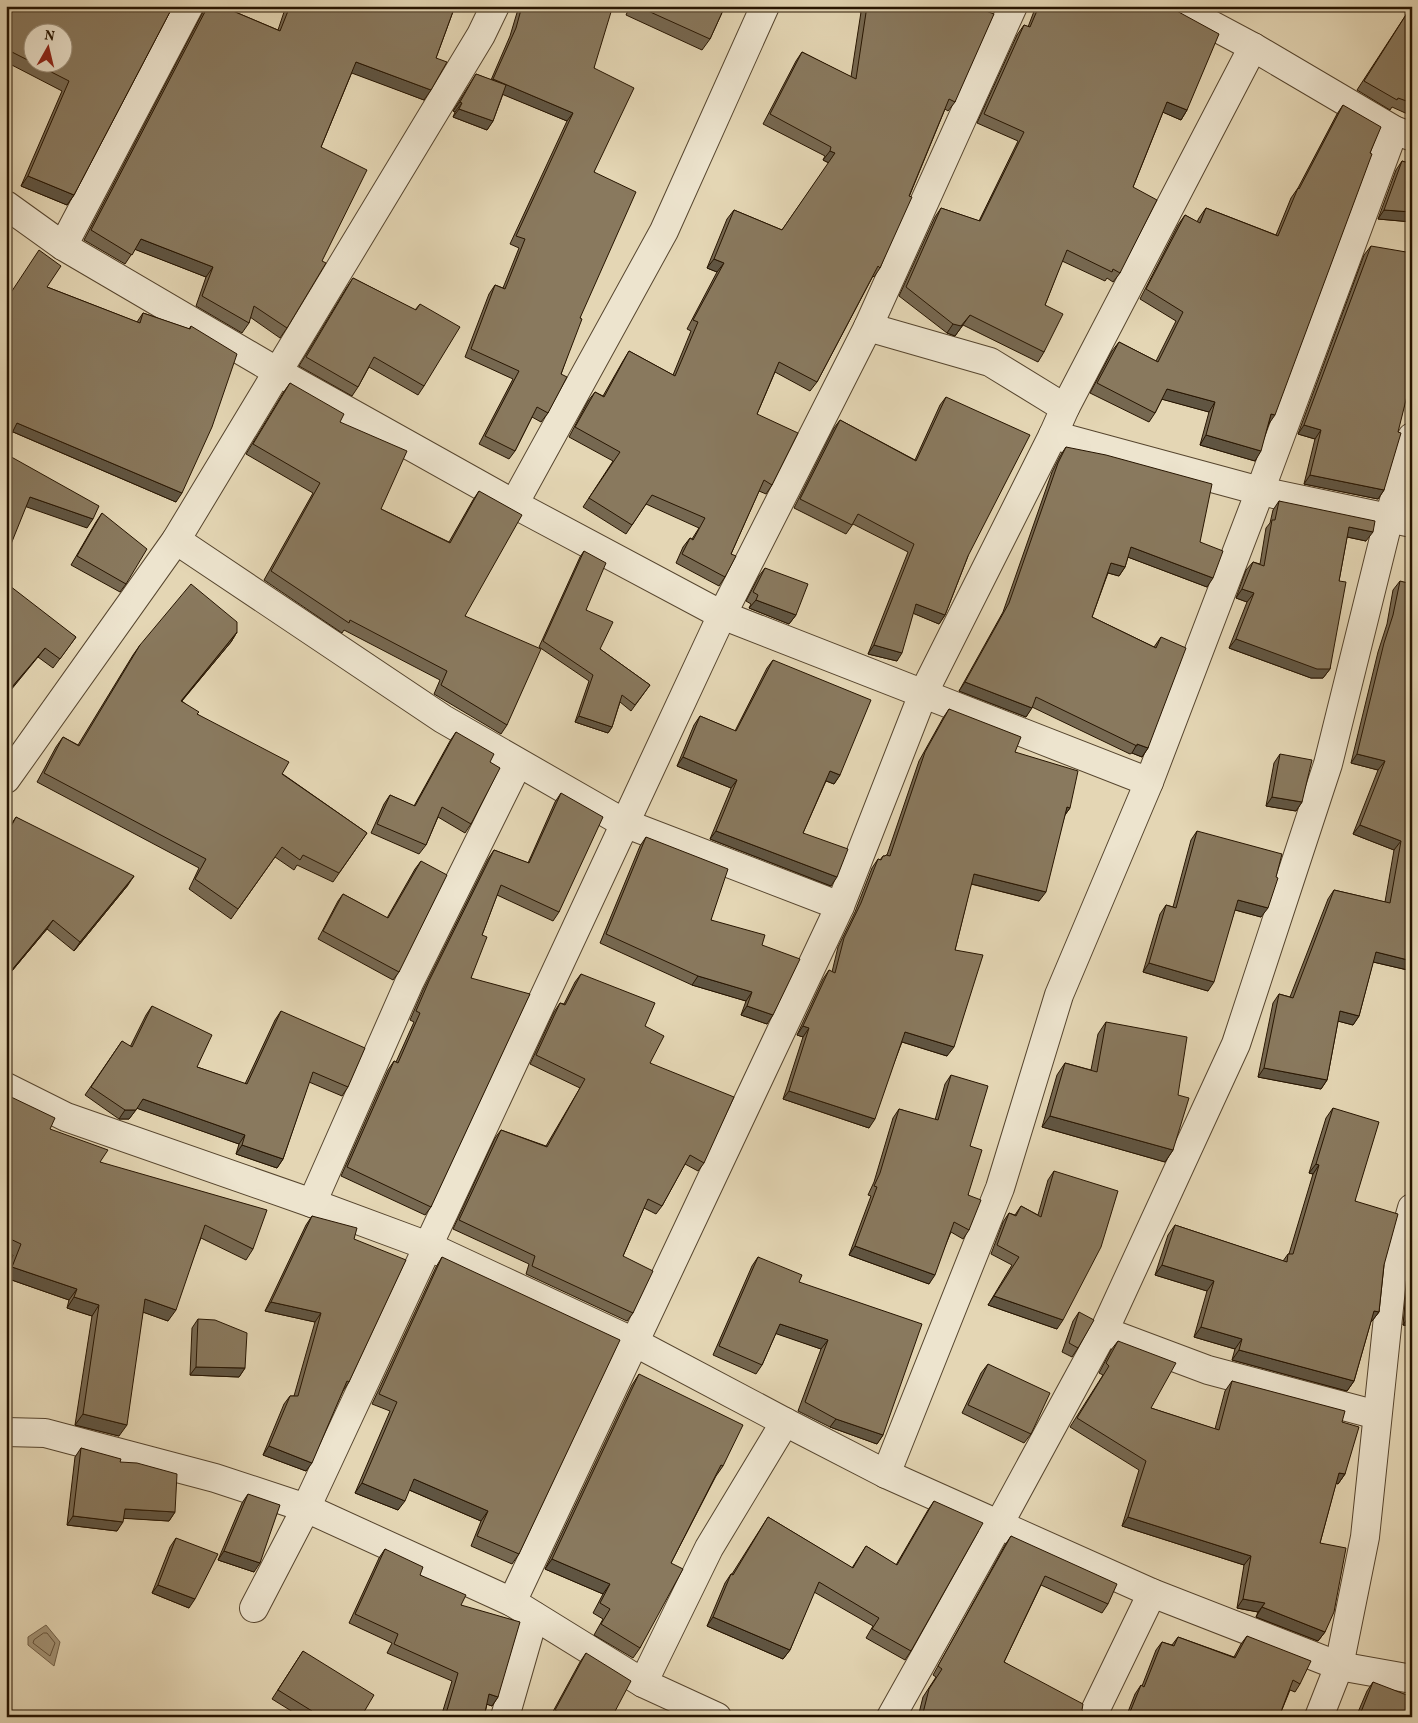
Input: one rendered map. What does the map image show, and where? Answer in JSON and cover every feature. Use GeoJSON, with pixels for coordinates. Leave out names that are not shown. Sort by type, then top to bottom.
{"type":"FeatureCollection","features":[{"type":"Feature","properties":{"kind":"street"},"geometry":{"type":"LineString","coordinates":[[63,246],[189,6]]}},
{"type":"Feature","properties":{"kind":"street"},"geometry":{"type":"LineString","coordinates":[[6,779],[176,540],[481,35],[495,6]]}},
{"type":"Feature","properties":{"kind":"street"},"geometry":{"type":"LineString","coordinates":[[514,504],[664,231],[765,6]]}},
{"type":"Feature","properties":{"kind":"street"},"geometry":{"type":"LineString","coordinates":[[254,1608],[306,1508],[722,615],[868,327],[1013,6]]}},
{"type":"Feature","properties":{"kind":"street"},"geometry":{"type":"LineString","coordinates":[[886,1474],[1000,1188],[1059,995],[1149,782],[1260,491],[1403,133],[1253,47],[1176,6]]}},
{"type":"Feature","properties":{"kind":"street"},"geometry":{"type":"LineString","coordinates":[[505,1717],[523,1609],[634,1342],[840,906],[923,694],[1065,408],[1253,47]]}},
{"type":"Feature","properties":{"kind":"street"},"geometry":{"type":"LineString","coordinates":[[6,205],[63,246],[278,372],[514,504],[722,615],[1149,782]]}},
{"type":"Feature","properties":{"kind":"street"},"geometry":{"type":"LineString","coordinates":[[868,327],[990,362],[1065,408]]}},
{"type":"Feature","properties":{"kind":"street"},"geometry":{"type":"LineString","coordinates":[[1053,435],[1260,491],[1401,520]]}},
{"type":"Feature","properties":{"kind":"street"},"geometry":{"type":"LineString","coordinates":[[891,1717],[1104,1331],[1236,1044],[1328,764],[1401,520],[1412,437]]}},
{"type":"Feature","properties":{"kind":"street"},"geometry":{"type":"LineString","coordinates":[[176,540],[443,719],[624,823],[840,906]]}},
{"type":"Feature","properties":{"kind":"street"},"geometry":{"type":"LineString","coordinates":[[312,1203],[409,983],[518,763]]}},
{"type":"Feature","properties":{"kind":"street"},"geometry":{"type":"LineString","coordinates":[[6,1087],[66,1117],[312,1203],[428,1246],[634,1342],[886,1474],[1152,1593],[1339,1666],[1412,1679]]}},
{"type":"Feature","properties":{"kind":"street"},"geometry":{"type":"LineString","coordinates":[[1319,1717],[1339,1666],[1365,1536],[1392,1279],[1412,1208]]}},
{"type":"Feature","properties":{"kind":"street"},"geometry":{"type":"LineString","coordinates":[[1104,1331],[1208,1370],[1377,1415]]}},
{"type":"Feature","properties":{"kind":"street"},"geometry":{"type":"LineString","coordinates":[[643,1683],[708,1548],[785,1422]]}},
{"type":"Feature","properties":{"kind":"street"},"geometry":{"type":"LineString","coordinates":[[6,1432],[45,1433],[215,1478],[306,1508],[523,1609],[643,1683],[717,1717]]}},
{"type":"Feature","properties":{"kind":"street"},"geometry":{"type":"LineString","coordinates":[[1092,1717],[1152,1593]]}},
{"type":"Feature","properties":{"kind":"water"},"geometry":{"type":"Polygon","coordinates":[[[46,1625],[60,1642],[54,1666],[28,1645],[28,1637],[46,1625]]]}},
{"type":"Feature","properties":{"kind":"building"},"geometry":{"type":"Polygon","coordinates":[[[6,6],[173,6],[74,195],[28,176],[69,81],[51,72],[72,72],[72,22],[22,22],[22,57],[6,49],[6,6]]]}},
{"type":"Feature","properties":{"kind":"building"},"geometry":{"type":"Polygon","coordinates":[[[208,6],[221,6],[280,31],[290,6],[455,6],[436,58],[447,62],[431,90],[356,62],[321,147],[367,170],[322,261],[326,263],[287,328],[254,306],[249,323],[202,296],[213,267],[141,239],[132,255],[91,230],[208,6]]]}},
{"type":"Feature","properties":{"kind":"building"},"geometry":{"type":"Polygon","coordinates":[[[522,6],[593,6],[611,12],[594,68],[634,88],[594,172],[636,192],[580,318],[582,319],[561,374],[567,377],[548,413],[537,407],[515,451],[485,436],[519,371],[471,349],[495,285],[505,289],[525,239],[516,236],[573,113],[493,79],[516,28],[522,6]]]}},
{"type":"Feature","properties":{"kind":"building"},"geometry":{"type":"Polygon","coordinates":[[[637,6],[725,6],[710,39],[637,6]]]}},
{"type":"Feature","properties":{"kind":"building"},"geometry":{"type":"Polygon","coordinates":[[[867,6],[973,6],[994,14],[955,102],[949,99],[909,196],[912,197],[880,268],[878,266],[817,382],[779,362],[757,414],[798,433],[772,485],[764,480],[731,554],[736,556],[725,577],[682,554],[690,538],[693,540],[705,518],[652,495],[632,525],[589,498],[620,452],[575,427],[595,392],[604,397],[629,351],[675,376],[698,322],[693,320],[724,263],[714,259],[734,210],[782,230],[835,153],[830,151],[831,147],[770,114],[802,52],[856,79],[867,6]]]}},
{"type":"Feature","properties":{"kind":"building"},"geometry":{"type":"Polygon","coordinates":[[[1039,6],[1172,6],[1175,10],[1219,34],[1187,110],[1167,102],[1133,187],[1157,200],[1120,273],[1113,269],[1112,272],[1067,250],[1045,305],[1063,314],[1044,352],[970,315],[961,326],[953,324],[906,287],[941,208],[980,221],[1024,132],[984,114],[1024,25],[1030,27],[1039,6]]]}},
{"type":"Feature","properties":{"kind":"building"},"geometry":{"type":"Polygon","coordinates":[[[1411,7],[1412,103],[1398,98],[1397,100],[1364,81],[1411,7]]]}},
{"type":"Feature","properties":{"kind":"building"},"geometry":{"type":"Polygon","coordinates":[[[476,74],[506,85],[493,121],[459,109],[462,103],[460,102],[476,74]]]}},
{"type":"Feature","properties":{"kind":"building"},"geometry":{"type":"Polygon","coordinates":[[[1343,105],[1381,127],[1275,415],[1271,414],[1261,451],[1206,435],[1215,402],[1167,389],[1155,413],[1097,383],[1119,342],[1158,362],[1183,312],[1146,289],[1185,215],[1200,223],[1206,208],[1278,236],[1298,188],[1343,105]]]}},
{"type":"Feature","properties":{"kind":"building"},"geometry":{"type":"Polygon","coordinates":[[[1402,161],[1412,164],[1412,212],[1384,210],[1402,161]]]}},
{"type":"Feature","properties":{"kind":"building"},"geometry":{"type":"Polygon","coordinates":[[[1371,246],[1412,253],[1412,376],[1398,432],[1401,433],[1384,490],[1310,475],[1321,430],[1304,425],[1371,246]]]}},
{"type":"Feature","properties":{"kind":"building"},"geometry":{"type":"Polygon","coordinates":[[[39,250],[61,266],[47,287],[140,323],[143,313],[190,329],[191,326],[237,354],[212,427],[182,493],[17,423],[6,445],[6,300],[39,250]]]}},
{"type":"Feature","properties":{"kind":"building"},"geometry":{"type":"Polygon","coordinates":[[[353,278],[416,310],[420,304],[460,327],[424,386],[374,357],[358,387],[306,357],[353,278]]]}},
{"type":"Feature","properties":{"kind":"building"},"geometry":{"type":"Polygon","coordinates":[[[290,383],[344,414],[340,422],[407,451],[381,509],[450,543],[479,491],[522,515],[465,616],[541,649],[507,725],[441,685],[447,671],[350,620],[349,623],[271,571],[320,483],[253,444],[290,383]]]}},
{"type":"Feature","properties":{"kind":"building"},"geometry":{"type":"Polygon","coordinates":[[[946,397],[1030,435],[968,556],[945,615],[916,604],[902,653],[874,645],[914,544],[858,514],[852,525],[800,499],[840,420],[916,461],[946,397]]]}},
{"type":"Feature","properties":{"kind":"building"},"geometry":{"type":"Polygon","coordinates":[[[1066,447],[1106,455],[1212,484],[1200,542],[1223,551],[1213,578],[1131,547],[1125,567],[1111,563],[1092,617],[1156,648],[1161,637],[1186,648],[1148,748],[1137,744],[1137,746],[1036,697],[1032,708],[965,682],[1009,603],[1058,463],[1066,447]]]}},
{"type":"Feature","properties":{"kind":"building"},"geometry":{"type":"Polygon","coordinates":[[[6,454],[99,506],[93,519],[30,497],[6,554],[6,454]]]}},
{"type":"Feature","properties":{"kind":"building"},"geometry":{"type":"Polygon","coordinates":[[[1279,501],[1375,521],[1373,532],[1349,527],[1339,581],[1346,582],[1330,669],[1317,669],[1236,639],[1254,593],[1242,589],[1253,562],[1264,566],[1272,520],[1275,520],[1279,501]]]}},
{"type":"Feature","properties":{"kind":"building"},"geometry":{"type":"Polygon","coordinates":[[[102,513],[147,549],[126,584],[77,556],[102,513]]]}},
{"type":"Feature","properties":{"kind":"building"},"geometry":{"type":"Polygon","coordinates":[[[584,551],[606,563],[586,610],[613,622],[600,649],[650,685],[635,705],[622,695],[612,727],[579,716],[593,675],[543,641],[584,551]]]}},
{"type":"Feature","properties":{"kind":"building"},"geometry":{"type":"Polygon","coordinates":[[[765,568],[808,584],[796,615],[756,600],[758,595],[753,592],[765,568]]]}},
{"type":"Feature","properties":{"kind":"building"},"geometry":{"type":"Polygon","coordinates":[[[1400,581],[1412,584],[1412,961],[1376,952],[1359,1016],[1340,1011],[1327,1080],[1264,1068],[1279,994],[1293,998],[1334,890],[1390,903],[1401,841],[1360,825],[1385,761],[1357,754],[1400,581]]]}},
{"type":"Feature","properties":{"kind":"building"},"geometry":{"type":"Polygon","coordinates":[[[191,584],[237,622],[237,632],[181,701],[199,712],[197,714],[289,762],[282,774],[367,833],[339,873],[303,855],[300,860],[282,847],[238,909],[195,879],[206,859],[44,773],[63,737],[79,746],[140,645],[191,584]]]}},
{"type":"Feature","properties":{"kind":"building"},"geometry":{"type":"Polygon","coordinates":[[[10,586],[76,637],[60,659],[45,648],[6,694],[6,590],[10,586]]]}},
{"type":"Feature","properties":{"kind":"building"},"geometry":{"type":"Polygon","coordinates":[[[773,660],[871,700],[840,775],[830,771],[803,833],[848,849],[837,877],[716,831],[737,780],[683,757],[700,716],[736,731],[773,660]]]}},
{"type":"Feature","properties":{"kind":"building"},"geometry":{"type":"Polygon","coordinates":[[[949,709],[1021,737],[1015,752],[1078,771],[1070,808],[1067,807],[1046,892],[974,874],[955,950],[983,955],[954,1047],[905,1032],[875,1119],[789,1091],[809,1028],[803,1026],[829,970],[835,973],[844,938],[861,903],[878,859],[881,860],[886,855],[890,856],[925,752],[949,709]]]}},
{"type":"Feature","properties":{"kind":"building"},"geometry":{"type":"Polygon","coordinates":[[[456,732],[494,754],[490,762],[500,768],[471,824],[442,807],[426,845],[377,824],[390,795],[415,806],[456,732]]]}},
{"type":"Feature","properties":{"kind":"building"},"geometry":{"type":"Polygon","coordinates":[[[1280,754],[1312,760],[1302,802],[1272,797],[1280,754]]]}},
{"type":"Feature","properties":{"kind":"building"},"geometry":{"type":"Polygon","coordinates":[[[561,793],[603,817],[559,912],[501,885],[482,935],[487,937],[471,978],[530,994],[431,1207],[347,1167],[394,1061],[398,1063],[420,1013],[416,1011],[429,981],[494,850],[529,863],[561,793]]]}},
{"type":"Feature","properties":{"kind":"building"},"geometry":{"type":"Polygon","coordinates":[[[16,817],[134,876],[80,942],[53,920],[6,977],[6,836],[16,817]]]}},
{"type":"Feature","properties":{"kind":"building"},"geometry":{"type":"Polygon","coordinates":[[[1197,831],[1282,854],[1276,877],[1278,878],[1268,908],[1238,900],[1214,982],[1149,963],[1166,905],[1176,908],[1197,831]]]}},
{"type":"Feature","properties":{"kind":"building"},"geometry":{"type":"Polygon","coordinates":[[[646,837],[728,869],[711,920],[765,935],[762,945],[800,959],[773,1015],[747,1006],[752,992],[698,976],[606,934],[646,837]]]}},
{"type":"Feature","properties":{"kind":"building"},"geometry":{"type":"Polygon","coordinates":[[[421,861],[447,875],[399,972],[323,931],[343,894],[388,918],[421,861]]]}},
{"type":"Feature","properties":{"kind":"building"},"geometry":{"type":"Polygon","coordinates":[[[581,974],[655,1003],[645,1026],[664,1036],[650,1063],[734,1097],[704,1163],[690,1155],[662,1206],[648,1199],[623,1256],[653,1271],[633,1313],[532,1266],[535,1256],[459,1220],[501,1130],[547,1147],[585,1079],[536,1055],[560,1003],[565,1005],[581,974]]]}},
{"type":"Feature","properties":{"kind":"building"},"geometry":{"type":"Polygon","coordinates":[[[152,1006],[212,1035],[197,1067],[247,1084],[281,1011],[365,1048],[348,1087],[313,1072],[283,1159],[242,1145],[245,1135],[143,1099],[136,1110],[125,1110],[91,1087],[122,1041],[132,1047],[152,1006]]]}},
{"type":"Feature","properties":{"kind":"building"},"geometry":{"type":"Polygon","coordinates":[[[1106,1022],[1187,1037],[1178,1095],[1189,1098],[1173,1150],[1050,1116],[1065,1063],[1097,1072],[1106,1022]]]}},
{"type":"Feature","properties":{"kind":"building"},"geometry":{"type":"Polygon","coordinates":[[[951,1075],[988,1086],[970,1146],[982,1150],[968,1195],[981,1200],[969,1230],[954,1222],[935,1275],[855,1246],[877,1187],[874,1186],[880,1173],[899,1109],[938,1120],[951,1075]]]}},
{"type":"Feature","properties":{"kind":"building"},"geometry":{"type":"Polygon","coordinates":[[[9,1096],[55,1118],[50,1129],[108,1150],[100,1162],[267,1210],[253,1249],[205,1225],[176,1310],[145,1299],[127,1425],[83,1414],[99,1305],[74,1297],[77,1289],[12,1267],[21,1244],[6,1237],[6,1101],[9,1096]]]}},
{"type":"Feature","properties":{"kind":"building"},"geometry":{"type":"Polygon","coordinates":[[[1333,1108],[1379,1122],[1355,1201],[1398,1214],[1384,1265],[1379,1312],[1374,1311],[1354,1381],[1239,1350],[1242,1339],[1201,1327],[1214,1281],[1162,1265],[1175,1225],[1287,1262],[1288,1254],[1293,1254],[1319,1165],[1316,1164],[1333,1108]]]}},
{"type":"Feature","properties":{"kind":"building"},"geometry":{"type":"Polygon","coordinates":[[[1054,1171],[1118,1191],[1101,1247],[1063,1320],[994,1296],[1019,1257],[997,1245],[1009,1213],[1016,1216],[1021,1206],[1041,1217],[1054,1171]]]}},
{"type":"Feature","properties":{"kind":"building"},"geometry":{"type":"Polygon","coordinates":[[[312,1216],[357,1228],[354,1239],[406,1260],[349,1382],[347,1381],[312,1463],[269,1446],[290,1396],[298,1396],[321,1313],[271,1302],[312,1216]]]}},
{"type":"Feature","properties":{"kind":"building"},"geometry":{"type":"Polygon","coordinates":[[[442,1257],[620,1340],[519,1554],[477,1536],[488,1511],[414,1479],[405,1501],[362,1483],[397,1402],[379,1394],[442,1257]]]}},
{"type":"Feature","properties":{"kind":"building"},"geometry":{"type":"Polygon","coordinates":[[[758,1257],[802,1275],[799,1282],[922,1324],[883,1435],[836,1419],[805,1402],[828,1340],[780,1324],[762,1365],[719,1346],[758,1257]]]}},
{"type":"Feature","properties":{"kind":"building"},"geometry":{"type":"Polygon","coordinates":[[[1412,1292],[1412,1316],[1409,1316],[1412,1292]]]}},
{"type":"Feature","properties":{"kind":"building"},"geometry":{"type":"Polygon","coordinates":[[[1079,1312],[1094,1320],[1078,1348],[1069,1343],[1079,1312]]]}},
{"type":"Feature","properties":{"kind":"building"},"geometry":{"type":"Polygon","coordinates":[[[198,1319],[215,1320],[247,1333],[245,1368],[196,1367],[198,1319]]]}},
{"type":"Feature","properties":{"kind":"building"},"geometry":{"type":"Polygon","coordinates":[[[1118,1341],[1176,1363],[1151,1408],[1219,1430],[1232,1381],[1345,1411],[1342,1422],[1359,1427],[1345,1474],[1339,1473],[1320,1543],[1346,1548],[1334,1612],[1325,1632],[1262,1607],[1265,1603],[1243,1599],[1251,1556],[1128,1517],[1146,1461],[1077,1418],[1109,1366],[1106,1363],[1118,1341]]]}},
{"type":"Feature","properties":{"kind":"building"},"geometry":{"type":"Polygon","coordinates":[[[6,1345],[8,1345],[6,1385],[6,1345]]]}},
{"type":"Feature","properties":{"kind":"building"},"geometry":{"type":"Polygon","coordinates":[[[988,1364],[1050,1393],[1031,1434],[968,1405],[988,1364]]]}},
{"type":"Feature","properties":{"kind":"building"},"geometry":{"type":"Polygon","coordinates":[[[639,1374],[743,1425],[671,1563],[683,1569],[640,1648],[601,1624],[610,1609],[600,1603],[610,1584],[552,1559],[639,1374]]]}},
{"type":"Feature","properties":{"kind":"building"},"geometry":{"type":"Polygon","coordinates":[[[81,1448],[121,1459],[120,1462],[137,1463],[177,1474],[175,1512],[125,1509],[123,1522],[73,1516],[81,1448]]]}},
{"type":"Feature","properties":{"kind":"building"},"geometry":{"type":"Polygon","coordinates":[[[248,1494],[280,1505],[260,1563],[224,1551],[248,1494]]]}},
{"type":"Feature","properties":{"kind":"building"},"geometry":{"type":"Polygon","coordinates":[[[934,1501],[983,1523],[911,1651],[872,1629],[879,1618],[819,1582],[790,1650],[713,1617],[731,1574],[733,1575],[768,1517],[853,1568],[866,1546],[897,1565],[934,1501]]]}},
{"type":"Feature","properties":{"kind":"building"},"geometry":{"type":"Polygon","coordinates":[[[1011,1536],[1117,1584],[1108,1604],[1045,1576],[1004,1662],[1083,1704],[1082,1710],[1085,1717],[922,1717],[929,1689],[942,1669],[938,1666],[1011,1536]]]}},
{"type":"Feature","properties":{"kind":"building"},"geometry":{"type":"Polygon","coordinates":[[[176,1538],[218,1554],[195,1599],[158,1585],[176,1538]]]}},
{"type":"Feature","properties":{"kind":"building"},"geometry":{"type":"Polygon","coordinates":[[[385,1549],[423,1567],[420,1575],[466,1595],[461,1605],[520,1622],[498,1697],[489,1694],[484,1717],[445,1717],[458,1673],[394,1644],[398,1634],[355,1614],[385,1549]]]}},
{"type":"Feature","properties":{"kind":"building"},"geometry":{"type":"Polygon","coordinates":[[[1247,1636],[1311,1661],[1300,1684],[1293,1680],[1279,1717],[1128,1717],[1141,1685],[1144,1687],[1162,1642],[1174,1646],[1178,1637],[1235,1658],[1247,1636]]]}},
{"type":"Feature","properties":{"kind":"building"},"geometry":{"type":"Polygon","coordinates":[[[303,1651],[374,1695],[361,1717],[309,1717],[312,1711],[278,1690],[303,1651]]]}},
{"type":"Feature","properties":{"kind":"building"},"geometry":{"type":"Polygon","coordinates":[[[586,1653],[631,1681],[612,1717],[568,1717],[555,1710],[586,1653]]]}},
{"type":"Feature","properties":{"kind":"building"},"geometry":{"type":"Polygon","coordinates":[[[1373,1682],[1412,1697],[1412,1717],[1359,1717],[1373,1682]]]}}]}
